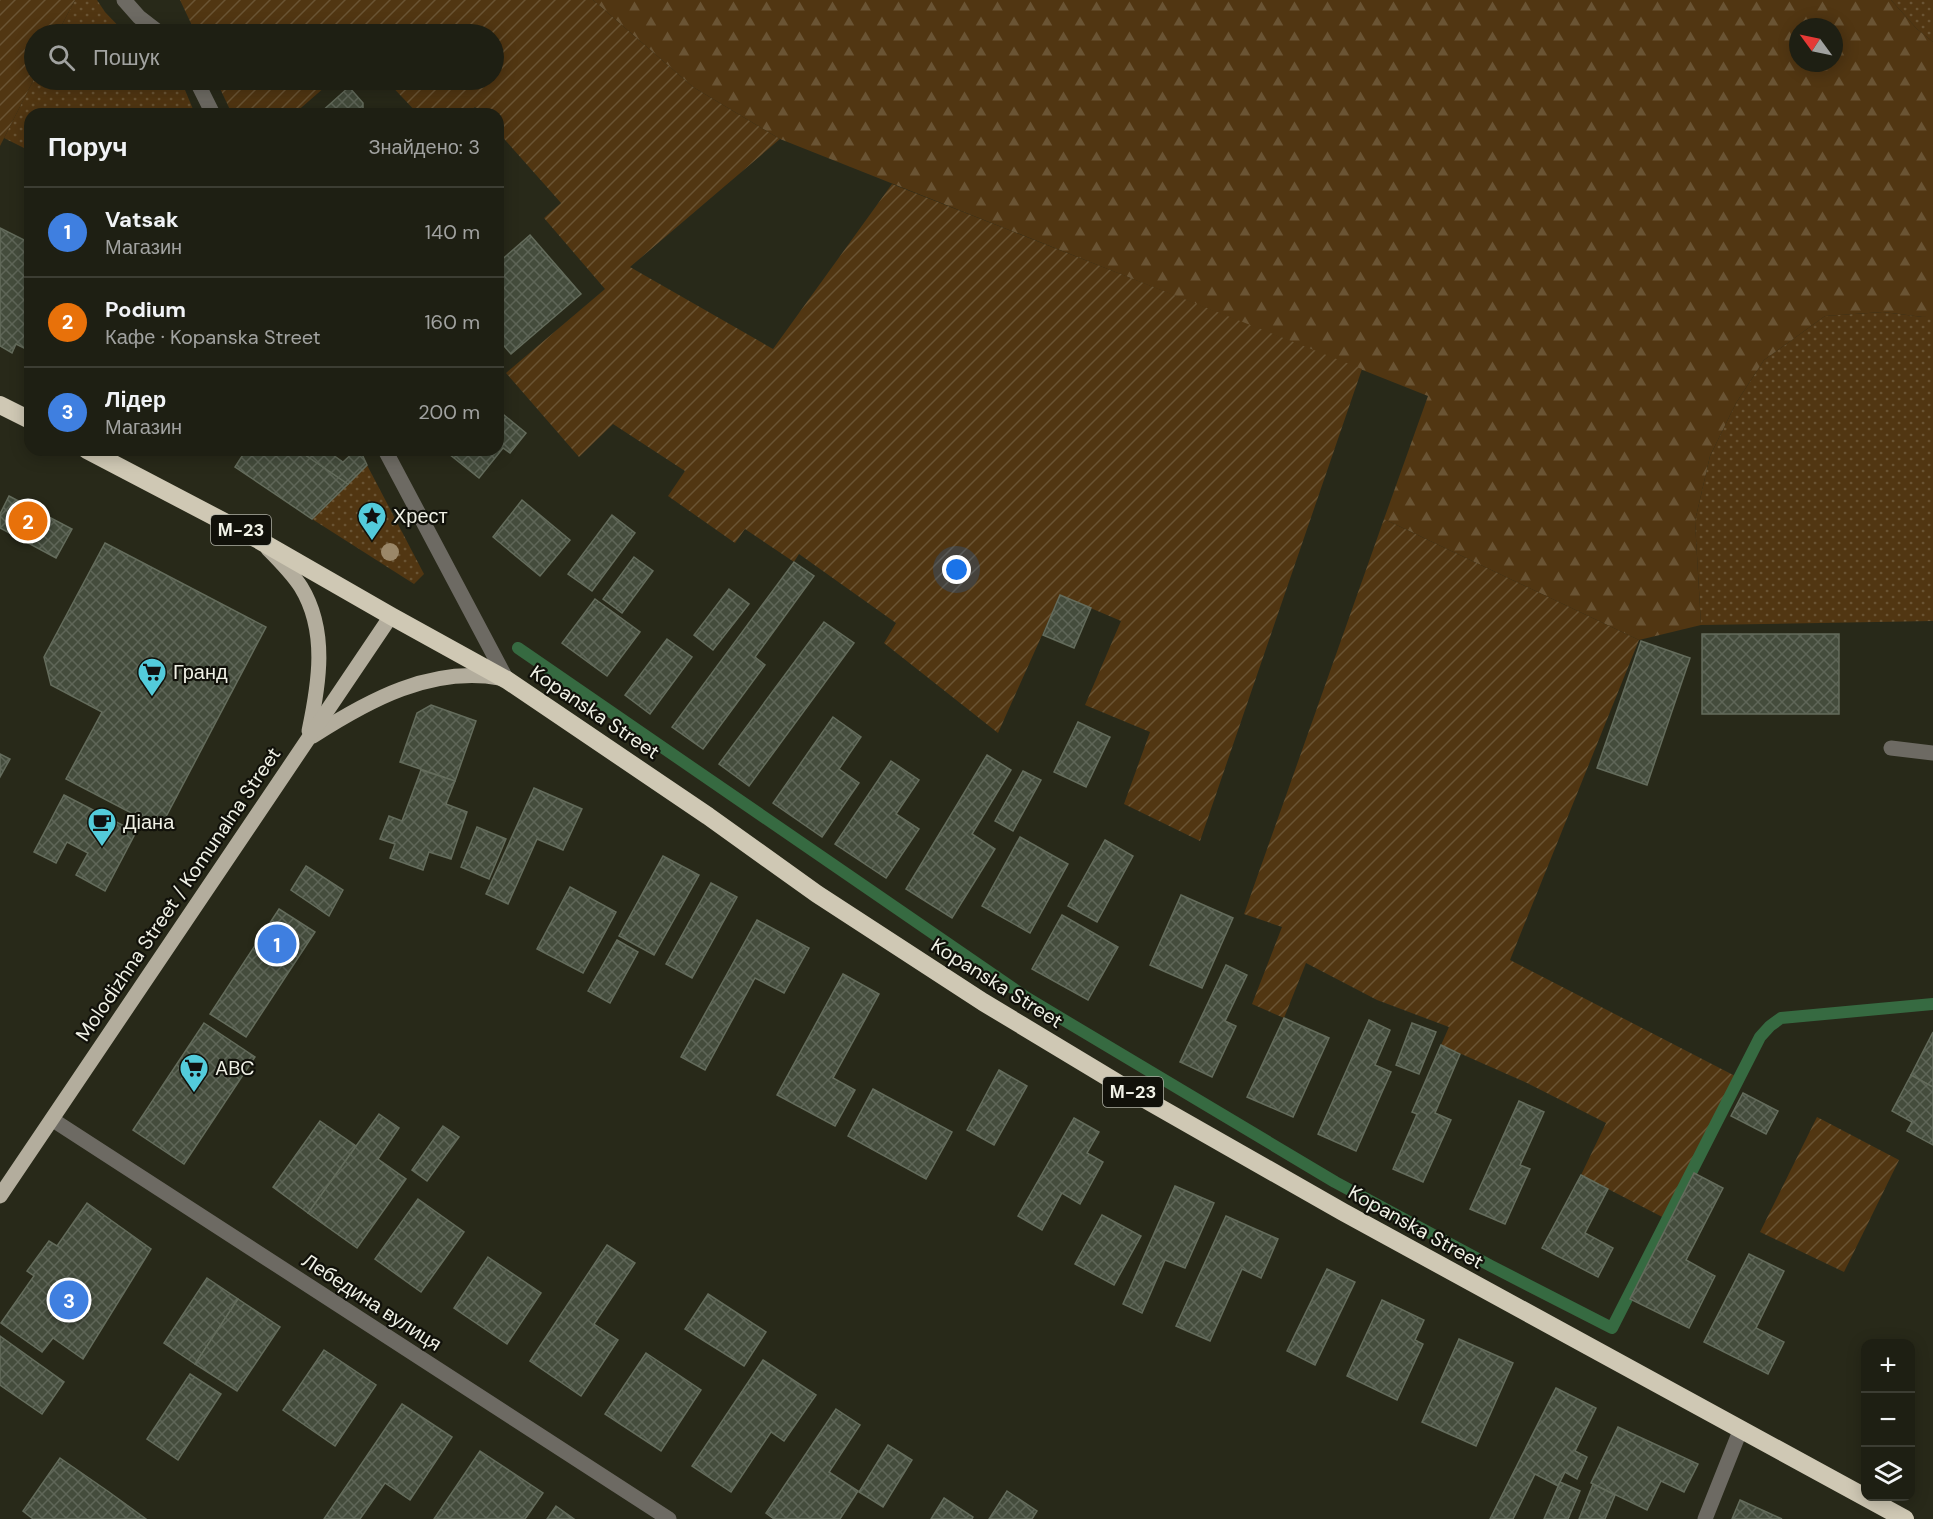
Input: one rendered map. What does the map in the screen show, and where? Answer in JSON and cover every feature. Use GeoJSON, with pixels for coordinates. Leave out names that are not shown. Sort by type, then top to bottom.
{"type":"FeatureCollection","features":[{"type":"Feature","properties":{"kind":"highway"},"geometry":{"type":"LineString","coordinates":[[0,405],[24,417]]}},
{"type":"Feature","properties":{"kind":"highway","name":"Kopanska Street"},"geometry":{"type":"LineString","coordinates":[[99,456],[257,538],[507,680],[708,816],[817,894],[993,1008],[1134,1093],[1343,1212],[1740,1431],[1905,1519]]}},
{"type":"Feature","properties":{"kind":"main road"},"geometry":{"type":"LineString","coordinates":[[257,538],[301,588],[310,604],[316,626],[319,671],[308,739]]}},
{"type":"Feature","properties":{"kind":"main road","name":"Molodizhna Street / Komunalna Street"},"geometry":{"type":"LineString","coordinates":[[0,1196],[391,616]]}},
{"type":"Feature","properties":{"kind":"main road"},"geometry":{"type":"LineString","coordinates":[[308,739],[372,701],[424,681],[480,675],[507,680]]}},
{"type":"Feature","properties":{"kind":"street"},"geometry":{"type":"LineString","coordinates":[[124,0],[148,24]]}},
{"type":"Feature","properties":{"kind":"street"},"geometry":{"type":"LineString","coordinates":[[201,90],[210,108]]}},
{"type":"Feature","properties":{"kind":"street"},"geometry":{"type":"LineString","coordinates":[[388,456],[507,680]]}},
{"type":"Feature","properties":{"kind":"street"},"geometry":{"type":"LineString","coordinates":[[1891,748],[1933,753]]}},
{"type":"Feature","properties":{"kind":"street","name":"Лебедина вулиця"},"geometry":{"type":"LineString","coordinates":[[52,1120],[669,1519]]}},
{"type":"Feature","properties":{"kind":"street"},"geometry":{"type":"LineString","coordinates":[[1705,1519],[1740,1431]]}},
{"type":"Feature","properties":{"kind":"green space"},"geometry":{"type":"Polygon","coordinates":[[[0,0],[75,0],[62,24],[24,24],[24,90],[28,90],[0,146],[0,0]]]}},
{"type":"Feature","properties":{"kind":"green space"},"geometry":{"type":"Polygon","coordinates":[[[75,0],[97,0],[116,24],[62,24],[75,0]]]}},
{"type":"Feature","properties":{"kind":"green space"},"geometry":{"type":"Polygon","coordinates":[[[180,0],[593,0],[693,87],[780,139],[630,267],[773,349],[892,184],[1362,369],[1200,841],[1124,804],[1150,732],[1085,705],[1121,621],[1060,595],[998,733],[884,643],[896,623],[799,554],[794,562],[745,529],[735,543],[668,496],[685,471],[613,424],[579,457],[506,373],[605,289],[544,218],[561,203],[504,139],[504,108],[412,108],[395,90],[504,90],[504,24],[191,24],[180,0]]]}},
{"type":"Feature","properties":{"kind":"green space"},"geometry":{"type":"Polygon","coordinates":[[[593,0],[1891,0],[1917,29],[1933,42],[1933,316],[1883,312],[1825,316],[1764,360],[1736,403],[1710,456],[1695,521],[1701,625],[1639,640],[1384,519],[1428,396],[780,139],[693,87],[593,0]]]}},
{"type":"Feature","properties":{"kind":"green space"},"geometry":{"type":"Polygon","coordinates":[[[1891,0],[1933,0],[1933,42],[1917,29],[1891,0]]]}},
{"type":"Feature","properties":{"kind":"green space"},"geometry":{"type":"Polygon","coordinates":[[[28,90],[185,90],[192,108],[24,108],[24,148],[4,138],[28,90]]]}},
{"type":"Feature","properties":{"kind":"green space"},"geometry":{"type":"Polygon","coordinates":[[[221,90],[322,90],[301,108],[229,108],[221,90]]]}},
{"type":"Feature","properties":{"kind":"green space"},"geometry":{"type":"Polygon","coordinates":[[[1883,312],[1923,317],[1933,314],[1933,621],[1701,625],[1695,521],[1710,456],[1736,403],[1764,360],[1825,316],[1883,312]]]}},
{"type":"Feature","properties":{"kind":"green space"},"geometry":{"type":"Polygon","coordinates":[[[367,465],[424,574],[414,584],[312,519],[367,465]]]}},
{"type":"Feature","properties":{"kind":"green space"},"geometry":{"type":"Polygon","coordinates":[[[1384,519],[1639,640],[1510,960],[1741,1079],[1670,1221],[1581,1175],[1606,1123],[1527,1083],[1441,1045],[1449,1027],[1377,1000],[1306,963],[1284,1018],[1252,1004],[1282,927],[1244,914],[1384,519]]]}},
{"type":"Feature","properties":{"kind":"green space"},"geometry":{"type":"Polygon","coordinates":[[[1817,1117],[1899,1160],[1844,1272],[1760,1232],[1817,1117]]]}},
{"type":"Feature","properties":{"kind":"building"},"geometry":{"type":"Polygon","coordinates":[[[346,90],[352,90],[363,103],[363,108],[326,108],[346,90]]]}},
{"type":"Feature","properties":{"kind":"building"},"geometry":{"type":"Polygon","coordinates":[[[0,228],[24,240],[24,348],[16,344],[12,353],[0,346],[0,228]]]}},
{"type":"Feature","properties":{"kind":"building"},"geometry":{"type":"Polygon","coordinates":[[[530,235],[581,294],[511,354],[504,346],[504,258],[530,235]]]}},
{"type":"Feature","properties":{"kind":"building"},"geometry":{"type":"Polygon","coordinates":[[[504,415],[526,433],[510,453],[504,449],[504,415]]]}},
{"type":"Feature","properties":{"kind":"building"},"geometry":{"type":"Polygon","coordinates":[[[242,456],[307,456],[348,484],[312,519],[235,467],[242,456]]]}},
{"type":"Feature","properties":{"kind":"building"},"geometry":{"type":"Polygon","coordinates":[[[307,456],[334,456],[343,462],[350,456],[363,456],[367,465],[348,484],[307,456]]]}},
{"type":"Feature","properties":{"kind":"building"},"geometry":{"type":"Polygon","coordinates":[[[452,456],[497,456],[479,478],[452,456]]]}},
{"type":"Feature","properties":{"kind":"building"},"geometry":{"type":"Polygon","coordinates":[[[9,496],[72,529],[56,558],[0,528],[0,514],[9,496]]]}},
{"type":"Feature","properties":{"kind":"building"},"geometry":{"type":"Polygon","coordinates":[[[522,500],[570,540],[540,576],[493,537],[522,500]]]}},
{"type":"Feature","properties":{"kind":"building"},"geometry":{"type":"Polygon","coordinates":[[[612,515],[635,533],[592,591],[568,574],[612,515]]]}},
{"type":"Feature","properties":{"kind":"building","name":"Гранд"},"geometry":{"type":"Polygon","coordinates":[[[105,543],[266,627],[160,828],[66,779],[102,712],[51,685],[44,657],[105,543]]]}},
{"type":"Feature","properties":{"kind":"building"},"geometry":{"type":"Polygon","coordinates":[[[634,557],[653,571],[622,613],[603,599],[634,557]]]}},
{"type":"Feature","properties":{"kind":"building"},"geometry":{"type":"Polygon","coordinates":[[[794,562],[814,576],[755,657],[765,665],[703,749],[672,727],[794,562]]]}},
{"type":"Feature","properties":{"kind":"building"},"geometry":{"type":"Polygon","coordinates":[[[729,589],[749,604],[713,650],[694,635],[729,589]]]}},
{"type":"Feature","properties":{"kind":"building"},"geometry":{"type":"Polygon","coordinates":[[[1060,595],[1091,608],[1074,648],[1043,635],[1060,595]]]}},
{"type":"Feature","properties":{"kind":"building"},"geometry":{"type":"Polygon","coordinates":[[[595,599],[640,632],[607,676],[562,643],[595,599]]]}},
{"type":"Feature","properties":{"kind":"building"},"geometry":{"type":"Polygon","coordinates":[[[824,622],[854,643],[749,786],[719,764],[824,622]]]}},
{"type":"Feature","properties":{"kind":"building"},"geometry":{"type":"Polygon","coordinates":[[[1702,634],[1839,634],[1839,714],[1702,714],[1702,634]]]}},
{"type":"Feature","properties":{"kind":"building"},"geometry":{"type":"Polygon","coordinates":[[[667,639],[692,657],[650,714],[625,695],[667,639]]]}},
{"type":"Feature","properties":{"kind":"building"},"geometry":{"type":"Polygon","coordinates":[[[1641,641],[1690,658],[1647,785],[1597,768],[1641,641]]]}},
{"type":"Feature","properties":{"kind":"building"},"geometry":{"type":"Polygon","coordinates":[[[431,705],[476,721],[455,781],[400,762],[417,713],[431,705]]]}},
{"type":"Feature","properties":{"kind":"building"},"geometry":{"type":"Polygon","coordinates":[[[833,717],[861,737],[839,769],[859,783],[822,837],[773,803],[833,717]]]}},
{"type":"Feature","properties":{"kind":"building"},"geometry":{"type":"Polygon","coordinates":[[[1078,722],[1110,737],[1086,787],[1054,772],[1078,722]]]}},
{"type":"Feature","properties":{"kind":"building"},"geometry":{"type":"Polygon","coordinates":[[[0,754],[10,759],[0,777],[0,754]]]}},
{"type":"Feature","properties":{"kind":"building"},"geometry":{"type":"Polygon","coordinates":[[[987,755],[1011,770],[972,834],[995,849],[952,918],[906,889],[987,755]]]}},
{"type":"Feature","properties":{"kind":"building"},"geometry":{"type":"Polygon","coordinates":[[[891,761],[919,780],[896,814],[919,829],[886,878],[835,844],[891,761]]]}},
{"type":"Feature","properties":{"kind":"building"},"geometry":{"type":"Polygon","coordinates":[[[421,770],[455,781],[446,804],[467,812],[451,859],[429,852],[423,870],[390,858],[395,844],[380,839],[389,816],[402,821],[421,770]]]}},
{"type":"Feature","properties":{"kind":"building"},"geometry":{"type":"Polygon","coordinates":[[[1023,771],[1041,780],[1013,831],[995,821],[1023,771]]]}},
{"type":"Feature","properties":{"kind":"building"},"geometry":{"type":"Polygon","coordinates":[[[534,788],[582,809],[563,850],[537,839],[508,904],[486,894],[534,788]]]}},
{"type":"Feature","properties":{"kind":"building","name":"Діана"},"geometry":{"type":"Polygon","coordinates":[[[64,795],[136,832],[105,891],[76,875],[88,853],[67,842],[56,863],[34,852],[64,795]]]}},
{"type":"Feature","properties":{"kind":"building"},"geometry":{"type":"Polygon","coordinates":[[[477,827],[506,839],[489,879],[461,867],[477,827]]]}},
{"type":"Feature","properties":{"kind":"building"},"geometry":{"type":"Polygon","coordinates":[[[1020,837],[1068,864],[1030,933],[982,906],[1020,837]]]}},
{"type":"Feature","properties":{"kind":"building"},"geometry":{"type":"Polygon","coordinates":[[[1105,840],[1133,856],[1097,922],[1068,906],[1105,840]]]}},
{"type":"Feature","properties":{"kind":"building"},"geometry":{"type":"Polygon","coordinates":[[[663,856],[699,875],[654,955],[619,936],[663,856]]]}},
{"type":"Feature","properties":{"kind":"building"},"geometry":{"type":"Polygon","coordinates":[[[306,866],[343,890],[329,916],[291,890],[306,866]]]}},
{"type":"Feature","properties":{"kind":"building"},"geometry":{"type":"Polygon","coordinates":[[[711,883],[737,897],[692,978],[666,964],[711,883]]]}},
{"type":"Feature","properties":{"kind":"building"},"geometry":{"type":"Polygon","coordinates":[[[570,887],[616,912],[583,973],[537,949],[570,887]]]}},
{"type":"Feature","properties":{"kind":"building"},"geometry":{"type":"Polygon","coordinates":[[[1181,895],[1233,918],[1202,988],[1150,965],[1181,895]]]}},
{"type":"Feature","properties":{"kind":"building"},"geometry":{"type":"Polygon","coordinates":[[[279,909],[315,932],[246,1037],[210,1014],[279,909]]]}},
{"type":"Feature","properties":{"kind":"building"},"geometry":{"type":"Polygon","coordinates":[[[1062,915],[1118,947],[1088,1000],[1032,969],[1062,915]]]}},
{"type":"Feature","properties":{"kind":"building"},"geometry":{"type":"Polygon","coordinates":[[[757,920],[809,948],[784,993],[755,978],[705,1070],[681,1057],[757,920]]]}},
{"type":"Feature","properties":{"kind":"building"},"geometry":{"type":"Polygon","coordinates":[[[617,940],[638,952],[610,1003],[588,991],[617,940]]]}},
{"type":"Feature","properties":{"kind":"building"},"geometry":{"type":"Polygon","coordinates":[[[1226,965],[1247,975],[1225,1021],[1236,1026],[1212,1077],[1180,1062],[1226,965]]]}},
{"type":"Feature","properties":{"kind":"building"},"geometry":{"type":"Polygon","coordinates":[[[843,974],[879,994],[833,1078],[855,1090],[835,1126],[777,1095],[843,974]]]}},
{"type":"Feature","properties":{"kind":"building"},"geometry":{"type":"Polygon","coordinates":[[[1284,1018],[1329,1038],[1293,1117],[1247,1097],[1284,1018]]]}},
{"type":"Feature","properties":{"kind":"building"},"geometry":{"type":"Polygon","coordinates":[[[1369,1020],[1390,1030],[1375,1065],[1391,1072],[1356,1151],[1318,1134],[1369,1020]]]}},
{"type":"Feature","properties":{"kind":"building","name":"ABC"},"geometry":{"type":"Polygon","coordinates":[[[204,1023],[255,1057],[184,1164],[133,1130],[204,1023]]]}},
{"type":"Feature","properties":{"kind":"building"},"geometry":{"type":"Polygon","coordinates":[[[1412,1023],[1436,1032],[1419,1074],[1396,1065],[1412,1023]]]}},
{"type":"Feature","properties":{"kind":"building"},"geometry":{"type":"Polygon","coordinates":[[[1933,1032],[1933,1087],[1911,1075],[1933,1032]]]}},
{"type":"Feature","properties":{"kind":"building"},"geometry":{"type":"Polygon","coordinates":[[[1441,1045],[1460,1054],[1435,1113],[1451,1120],[1423,1182],[1393,1169],[1417,1114],[1412,1112],[1441,1045]]]}},
{"type":"Feature","properties":{"kind":"building"},"geometry":{"type":"Polygon","coordinates":[[[999,1070],[1027,1086],[994,1145],[967,1130],[999,1070]]]}},
{"type":"Feature","properties":{"kind":"building"},"geometry":{"type":"Polygon","coordinates":[[[1911,1075],[1933,1087],[1933,1145],[1907,1131],[1912,1122],[1892,1111],[1911,1075]]]}},
{"type":"Feature","properties":{"kind":"building"},"geometry":{"type":"Polygon","coordinates":[[[873,1089],[952,1132],[926,1179],[848,1136],[873,1089]]]}},
{"type":"Feature","properties":{"kind":"building"},"geometry":{"type":"Polygon","coordinates":[[[1743,1093],[1778,1111],[1766,1134],[1731,1116],[1743,1093]]]}},
{"type":"Feature","properties":{"kind":"building"},"geometry":{"type":"Polygon","coordinates":[[[1519,1101],[1544,1112],[1520,1165],[1530,1169],[1505,1224],[1470,1209],[1519,1101]]]}},
{"type":"Feature","properties":{"kind":"building"},"geometry":{"type":"Polygon","coordinates":[[[379,1114],[399,1128],[378,1159],[406,1179],[357,1248],[308,1213],[379,1114]]]}},
{"type":"Feature","properties":{"kind":"building"},"geometry":{"type":"Polygon","coordinates":[[[1074,1118],[1099,1132],[1087,1153],[1103,1162],[1080,1204],[1062,1193],[1042,1230],[1018,1216],[1074,1118]]]}},
{"type":"Feature","properties":{"kind":"building"},"geometry":{"type":"Polygon","coordinates":[[[320,1121],[356,1146],[308,1213],[273,1187],[320,1121]]]}},
{"type":"Feature","properties":{"kind":"building"},"geometry":{"type":"Polygon","coordinates":[[[443,1126],[459,1137],[427,1181],[412,1170],[443,1126]]]}},
{"type":"Feature","properties":{"kind":"building"},"geometry":{"type":"Polygon","coordinates":[[[1694,1173],[1723,1188],[1686,1260],[1715,1276],[1689,1328],[1630,1299],[1694,1173]]]}},
{"type":"Feature","properties":{"kind":"building"},"geometry":{"type":"Polygon","coordinates":[[[1581,1175],[1608,1189],[1585,1233],[1613,1248],[1598,1277],[1542,1248],[1581,1175]]]}},
{"type":"Feature","properties":{"kind":"building"},"geometry":{"type":"Polygon","coordinates":[[[1175,1186],[1214,1203],[1185,1268],[1165,1260],[1142,1313],[1123,1304],[1175,1186]]]}},
{"type":"Feature","properties":{"kind":"building"},"geometry":{"type":"Polygon","coordinates":[[[418,1199],[464,1232],[421,1292],[375,1259],[418,1199]]]}},
{"type":"Feature","properties":{"kind":"building"},"geometry":{"type":"Polygon","coordinates":[[[87,1203],[151,1249],[83,1359],[53,1338],[42,1352],[1,1323],[34,1276],[27,1271],[49,1241],[57,1246],[87,1203]]]}},
{"type":"Feature","properties":{"kind":"building"},"geometry":{"type":"Polygon","coordinates":[[[1102,1215],[1141,1236],[1114,1285],[1075,1264],[1102,1215]]]}},
{"type":"Feature","properties":{"kind":"building"},"geometry":{"type":"Polygon","coordinates":[[[1226,1216],[1278,1239],[1261,1278],[1242,1269],[1210,1341],[1176,1326],[1226,1216]]]}},
{"type":"Feature","properties":{"kind":"building"},"geometry":{"type":"Polygon","coordinates":[[[607,1245],[635,1263],[594,1324],[618,1340],[581,1396],[530,1361],[607,1245]]]}},
{"type":"Feature","properties":{"kind":"building"},"geometry":{"type":"Polygon","coordinates":[[[1749,1254],[1784,1271],[1756,1328],[1784,1342],[1768,1374],[1704,1342],[1749,1254]]]}},
{"type":"Feature","properties":{"kind":"building"},"geometry":{"type":"Polygon","coordinates":[[[488,1257],[541,1293],[507,1344],[454,1308],[488,1257]]]}},
{"type":"Feature","properties":{"kind":"building"},"geometry":{"type":"Polygon","coordinates":[[[1327,1269],[1355,1282],[1315,1365],[1287,1351],[1327,1269]]]}},
{"type":"Feature","properties":{"kind":"building"},"geometry":{"type":"Polygon","coordinates":[[[207,1278],[238,1299],[195,1364],[164,1343],[207,1278]]]}},
{"type":"Feature","properties":{"kind":"building"},"geometry":{"type":"Polygon","coordinates":[[[708,1294],[766,1332],[744,1366],[685,1329],[708,1294]]]}},
{"type":"Feature","properties":{"kind":"building"},"geometry":{"type":"Polygon","coordinates":[[[238,1299],[280,1327],[237,1391],[195,1364],[238,1299]]]}},
{"type":"Feature","properties":{"kind":"building"},"geometry":{"type":"Polygon","coordinates":[[[1382,1300],[1424,1320],[1415,1340],[1423,1344],[1397,1400],[1347,1376],[1382,1300]]]}},
{"type":"Feature","properties":{"kind":"building"},"geometry":{"type":"Polygon","coordinates":[[[0,1336],[64,1382],[42,1414],[0,1385],[0,1336]]]}},
{"type":"Feature","properties":{"kind":"building"},"geometry":{"type":"Polygon","coordinates":[[[1459,1339],[1513,1363],[1476,1446],[1422,1422],[1459,1339]]]}},
{"type":"Feature","properties":{"kind":"building"},"geometry":{"type":"Polygon","coordinates":[[[324,1350],[376,1385],[335,1446],[283,1410],[324,1350]]]}},
{"type":"Feature","properties":{"kind":"building"},"geometry":{"type":"Polygon","coordinates":[[[646,1353],[701,1390],[661,1451],[605,1414],[646,1353]]]}},
{"type":"Feature","properties":{"kind":"building"},"geometry":{"type":"Polygon","coordinates":[[[763,1360],[816,1395],[784,1441],[771,1432],[731,1492],[692,1466],[763,1360]]]}},
{"type":"Feature","properties":{"kind":"building"},"geometry":{"type":"Polygon","coordinates":[[[190,1374],[221,1394],[178,1460],[147,1439],[190,1374]]]}},
{"type":"Feature","properties":{"kind":"building"},"geometry":{"type":"Polygon","coordinates":[[[1556,1388],[1596,1408],[1575,1451],[1587,1457],[1577,1479],[1565,1472],[1558,1486],[1535,1474],[1513,1519],[1490,1519],[1556,1388]]]}},
{"type":"Feature","properties":{"kind":"building"},"geometry":{"type":"Polygon","coordinates":[[[402,1404],[452,1437],[410,1500],[385,1483],[360,1519],[324,1519],[402,1404]]]}},
{"type":"Feature","properties":{"kind":"building"},"geometry":{"type":"Polygon","coordinates":[[[836,1409],[860,1425],[829,1472],[858,1491],[840,1519],[774,1519],[766,1513],[836,1409]]]}},
{"type":"Feature","properties":{"kind":"building"},"geometry":{"type":"Polygon","coordinates":[[[1618,1427],[1698,1464],[1684,1492],[1661,1481],[1647,1510],[1591,1483],[1618,1427]]]}},
{"type":"Feature","properties":{"kind":"building"},"geometry":{"type":"Polygon","coordinates":[[[888,1445],[912,1460],[883,1507],[859,1492],[888,1445]]]}},
{"type":"Feature","properties":{"kind":"building"},"geometry":{"type":"Polygon","coordinates":[[[480,1451],[543,1493],[525,1519],[434,1519],[480,1451]]]}},
{"type":"Feature","properties":{"kind":"building"},"geometry":{"type":"Polygon","coordinates":[[[60,1458],[146,1519],[33,1519],[23,1511],[60,1458]]]}},
{"type":"Feature","properties":{"kind":"building"},"geometry":{"type":"Polygon","coordinates":[[[1560,1482],[1580,1491],[1568,1519],[1544,1519],[1560,1482]]]}},
{"type":"Feature","properties":{"kind":"building"},"geometry":{"type":"Polygon","coordinates":[[[1593,1484],[1615,1495],[1605,1519],[1579,1519],[1593,1484]]]}},
{"type":"Feature","properties":{"kind":"building"},"geometry":{"type":"Polygon","coordinates":[[[1007,1491],[1037,1511],[1032,1519],[989,1519],[1007,1491]]]}},
{"type":"Feature","properties":{"kind":"building"},"geometry":{"type":"Polygon","coordinates":[[[944,1498],[973,1517],[972,1519],[931,1519],[944,1498]]]}},
{"type":"Feature","properties":{"kind":"building"},"geometry":{"type":"Polygon","coordinates":[[[1740,1500],[1782,1519],[1732,1519],[1740,1500]]]}},
{"type":"Feature","properties":{"kind":"building"},"geometry":{"type":"Polygon","coordinates":[[[556,1506],[574,1519],[547,1519],[556,1506]]]}},
{"type":"Feature","properties":{"kind":"waterway"},"geometry":{"type":"LineString","coordinates":[[518,648],[1027,998],[1335,1182],[1612,1328],[1760,1037],[1770,1026],[1781,1018],[1933,1004]]}},
{"type":"Feature","properties":{"kind":"place","name":"Podium"},"geometry":{"type":"Point","coordinates":[28,521]}},
{"type":"Feature","properties":{"kind":"place","name":"Хрест"},"geometry":{"type":"Point","coordinates":[372,542]}},
{"type":"Feature","properties":{"kind":"place","name":"Гранд"},"geometry":{"type":"Point","coordinates":[152,698]}},
{"type":"Feature","properties":{"kind":"place","name":"Діана"},"geometry":{"type":"Point","coordinates":[102,848]}},
{"type":"Feature","properties":{"kind":"place","name":"Vatsak"},"geometry":{"type":"Point","coordinates":[277,944]}},
{"type":"Feature","properties":{"kind":"place","name":"ABC"},"geometry":{"type":"Point","coordinates":[194,1094]}},
{"type":"Feature","properties":{"kind":"place","name":"Лідер"},"geometry":{"type":"Point","coordinates":[69,1300]}}]}
